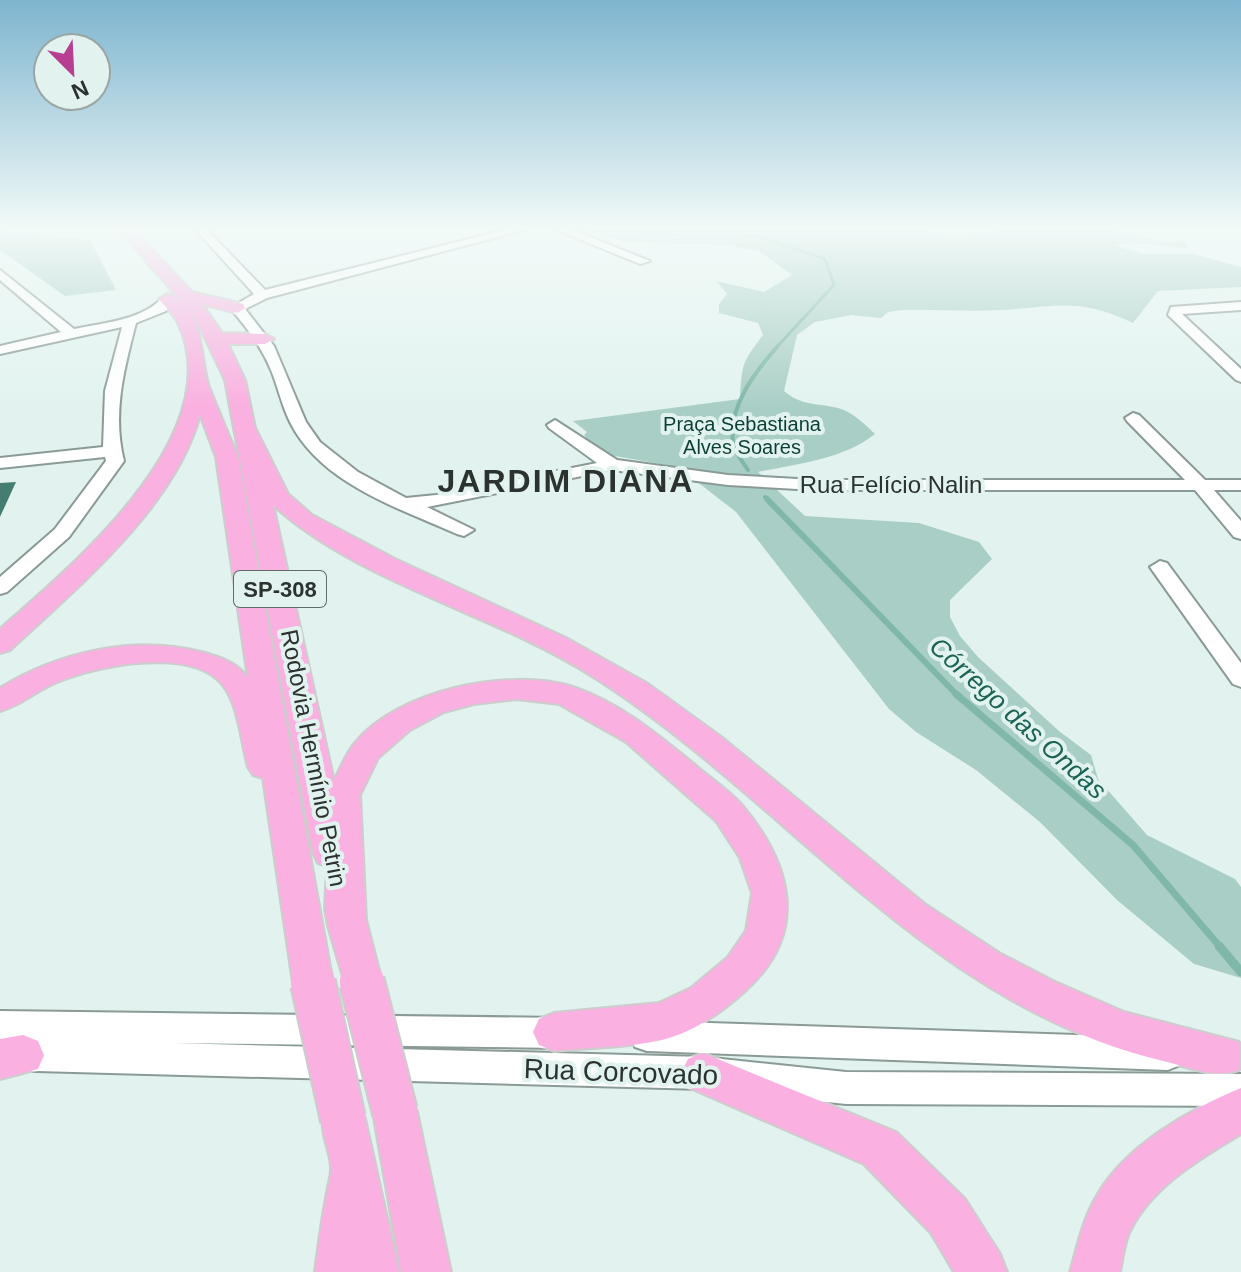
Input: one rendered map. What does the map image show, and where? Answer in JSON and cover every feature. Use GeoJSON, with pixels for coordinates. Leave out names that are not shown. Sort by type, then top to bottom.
{"type":"FeatureCollection","features":[{"type":"Feature","properties":{"kind":"main road","name":"Rodovia Hermínio Petrin"},"geometry":{"type":"LineString","coordinates":[[169,289],[177,297],[194,301],[218,338],[235,380],[347,926],[395,1112],[426,1272]]}},
{"type":"Feature","properties":{"kind":"main road","name":"Rodovia Hermínio Petrin"},"geometry":{"type":"LineString","coordinates":[[171,289],[193,338],[198,383],[227,457],[313,983],[374,1272]]}},
{"type":"Feature","properties":{"kind":"main road"},"geometry":{"type":"LineString","coordinates":[[177,297],[237,308]]}},
{"type":"Feature","properties":{"kind":"main road"},"geometry":{"type":"LineString","coordinates":[[218,338],[265,339]]}},
{"type":"Feature","properties":{"kind":"main road"},"geometry":{"type":"LineString","coordinates":[[0,644],[91,562],[138,507],[182,442],[198,383]]}},
{"type":"Feature","properties":{"kind":"main road"},"geometry":{"type":"LineString","coordinates":[[248,432],[267,479],[278,497],[304,520],[324,533],[553,644],[633,688],[689,726],[914,917],[977,958],[1050,998],[1121,1030],[1233,1056]]}},
{"type":"Feature","properties":{"kind":"main road"},"geometry":{"type":"LineString","coordinates":[[0,701],[43,677],[109,657],[139,654],[209,663],[230,675],[240,686],[293,865]]}},
{"type":"Feature","properties":{"kind":"main road"},"geometry":{"type":"LineString","coordinates":[[347,926],[343,795],[366,751],[399,723],[433,705],[460,698],[517,689],[565,695],[599,711],[637,734],[728,812],[757,854],[770,893],[765,935],[742,969],[705,1001],[662,1021],[554,1032]]}},
{"type":"Feature","properties":{"kind":"main road"},"geometry":{"type":"LineString","coordinates":[[703,1073],[880,1148],[948,1216],[982,1272]]}},
{"type":"Feature","properties":{"kind":"main road"},"geometry":{"type":"LineString","coordinates":[[1095,1272],[1113,1213],[1155,1166],[1190,1138],[1241,1110]]}},
{"type":"Feature","properties":{"kind":"main road"},"geometry":{"type":"LineString","coordinates":[[340,1272],[347,1140]]}},
{"type":"Feature","properties":{"kind":"street"},"geometry":{"type":"LineString","coordinates":[[18,289],[70,333]]}},
{"type":"Feature","properties":{"kind":"street"},"geometry":{"type":"LineString","coordinates":[[257,289],[262,295]]}},
{"type":"Feature","properties":{"kind":"street"},"geometry":{"type":"LineString","coordinates":[[284,289],[262,295],[237,308],[265,339],[299,424],[311,440],[355,478],[464,530]]}},
{"type":"Feature","properties":{"kind":"street"},"geometry":{"type":"LineString","coordinates":[[0,350],[130,321],[161,308],[177,297]]}},
{"type":"Feature","properties":{"kind":"street"},"geometry":{"type":"LineString","coordinates":[[1241,306],[1184,308],[1176,310],[1175,315],[1241,377]]}},
{"type":"Feature","properties":{"kind":"street"},"geometry":{"type":"LineString","coordinates":[[0,588],[62,533],[115,461],[111,451],[113,386],[130,321]]}},
{"type":"Feature","properties":{"kind":"street"},"geometry":{"type":"LineString","coordinates":[[1133,418],[1200,485],[1241,533]]}},
{"type":"Feature","properties":{"kind":"street"},"geometry":{"type":"LineString","coordinates":[[555,425],[612,465]]}},
{"type":"Feature","properties":{"kind":"street"},"geometry":{"type":"LineString","coordinates":[[0,463],[111,451]]}},
{"type":"Feature","properties":{"kind":"street","name":"Rua Felício Nalin"},"geometry":{"type":"LineString","coordinates":[[405,503],[436,501],[612,465],[656,468],[728,480],[802,485],[1241,485]]}},
{"type":"Feature","properties":{"kind":"street"},"geometry":{"type":"LineString","coordinates":[[1160,567],[1241,678]]}},
{"type":"Feature","properties":{"kind":"street","name":"Rua Corcovado"},"geometry":{"type":"LineString","coordinates":[[6,1048],[554,1032],[1233,1056]]}},
{"type":"Feature","properties":{"kind":"street","name":"Rua Corcovado"},"geometry":{"type":"LineString","coordinates":[[6,1048],[703,1073],[846,1088],[1241,1090]]}},
{"type":"Feature","properties":{"kind":"green space"},"geometry":{"type":"Polygon","coordinates":[[[56,289],[116,290],[65,296],[56,289]]]}},
{"type":"Feature","properties":{"kind":"green space","name":"Praça Sebastiana Alves Soares"},"geometry":{"type":"Polygon","coordinates":[[[723,289],[764,292],[768,289],[1192,289],[1158,291],[1133,323],[1097,310],[1067,306],[988,311],[901,310],[888,312],[881,318],[851,315],[815,322],[797,335],[784,391],[803,402],[843,410],[875,434],[835,455],[758,472],[805,516],[919,523],[979,542],[992,559],[950,600],[950,617],[960,636],[978,657],[1059,731],[1091,755],[1098,779],[1147,835],[1235,879],[1241,887],[1241,978],[1194,964],[1117,900],[1040,822],[976,770],[916,732],[889,709],[736,512],[678,467],[609,455],[594,447],[584,435],[587,432],[573,421],[740,399],[744,364],[763,335],[758,323],[719,313],[719,304],[727,294],[723,289]]]}},
{"type":"Feature","properties":{"kind":"building"},"geometry":{"type":"Polygon","coordinates":[[[16,482],[0,517],[0,483],[16,482]]]}},
{"type":"Feature","properties":{"kind":"waterway","name":"Córrego das Ondas"},"geometry":{"type":"LineString","coordinates":[[775,349],[830,289]]}},
{"type":"Feature","properties":{"kind":"waterway","name":"Córrego das Ondas"},"geometry":{"type":"LineString","coordinates":[[748,470],[734,446],[735,416],[752,379],[777,347]]}},
{"type":"Feature","properties":{"kind":"waterway","name":"Córrego das Ondas"},"geometry":{"type":"LineString","coordinates":[[767,499],[956,694]]}},
{"type":"Feature","properties":{"kind":"waterway","name":"Córrego das Ondas"},"geometry":{"type":"LineString","coordinates":[[956,694],[1133,845],[1221,948]]}},
{"type":"Feature","properties":{"kind":"waterway","name":"Córrego das Ondas"},"geometry":{"type":"LineString","coordinates":[[1219,946],[1241,972]]}},
{"type":"Feature","properties":{"kind":"district","name":"JARDIM DIANA"},"geometry":{"type":"Point","coordinates":[566,481]}}]}
